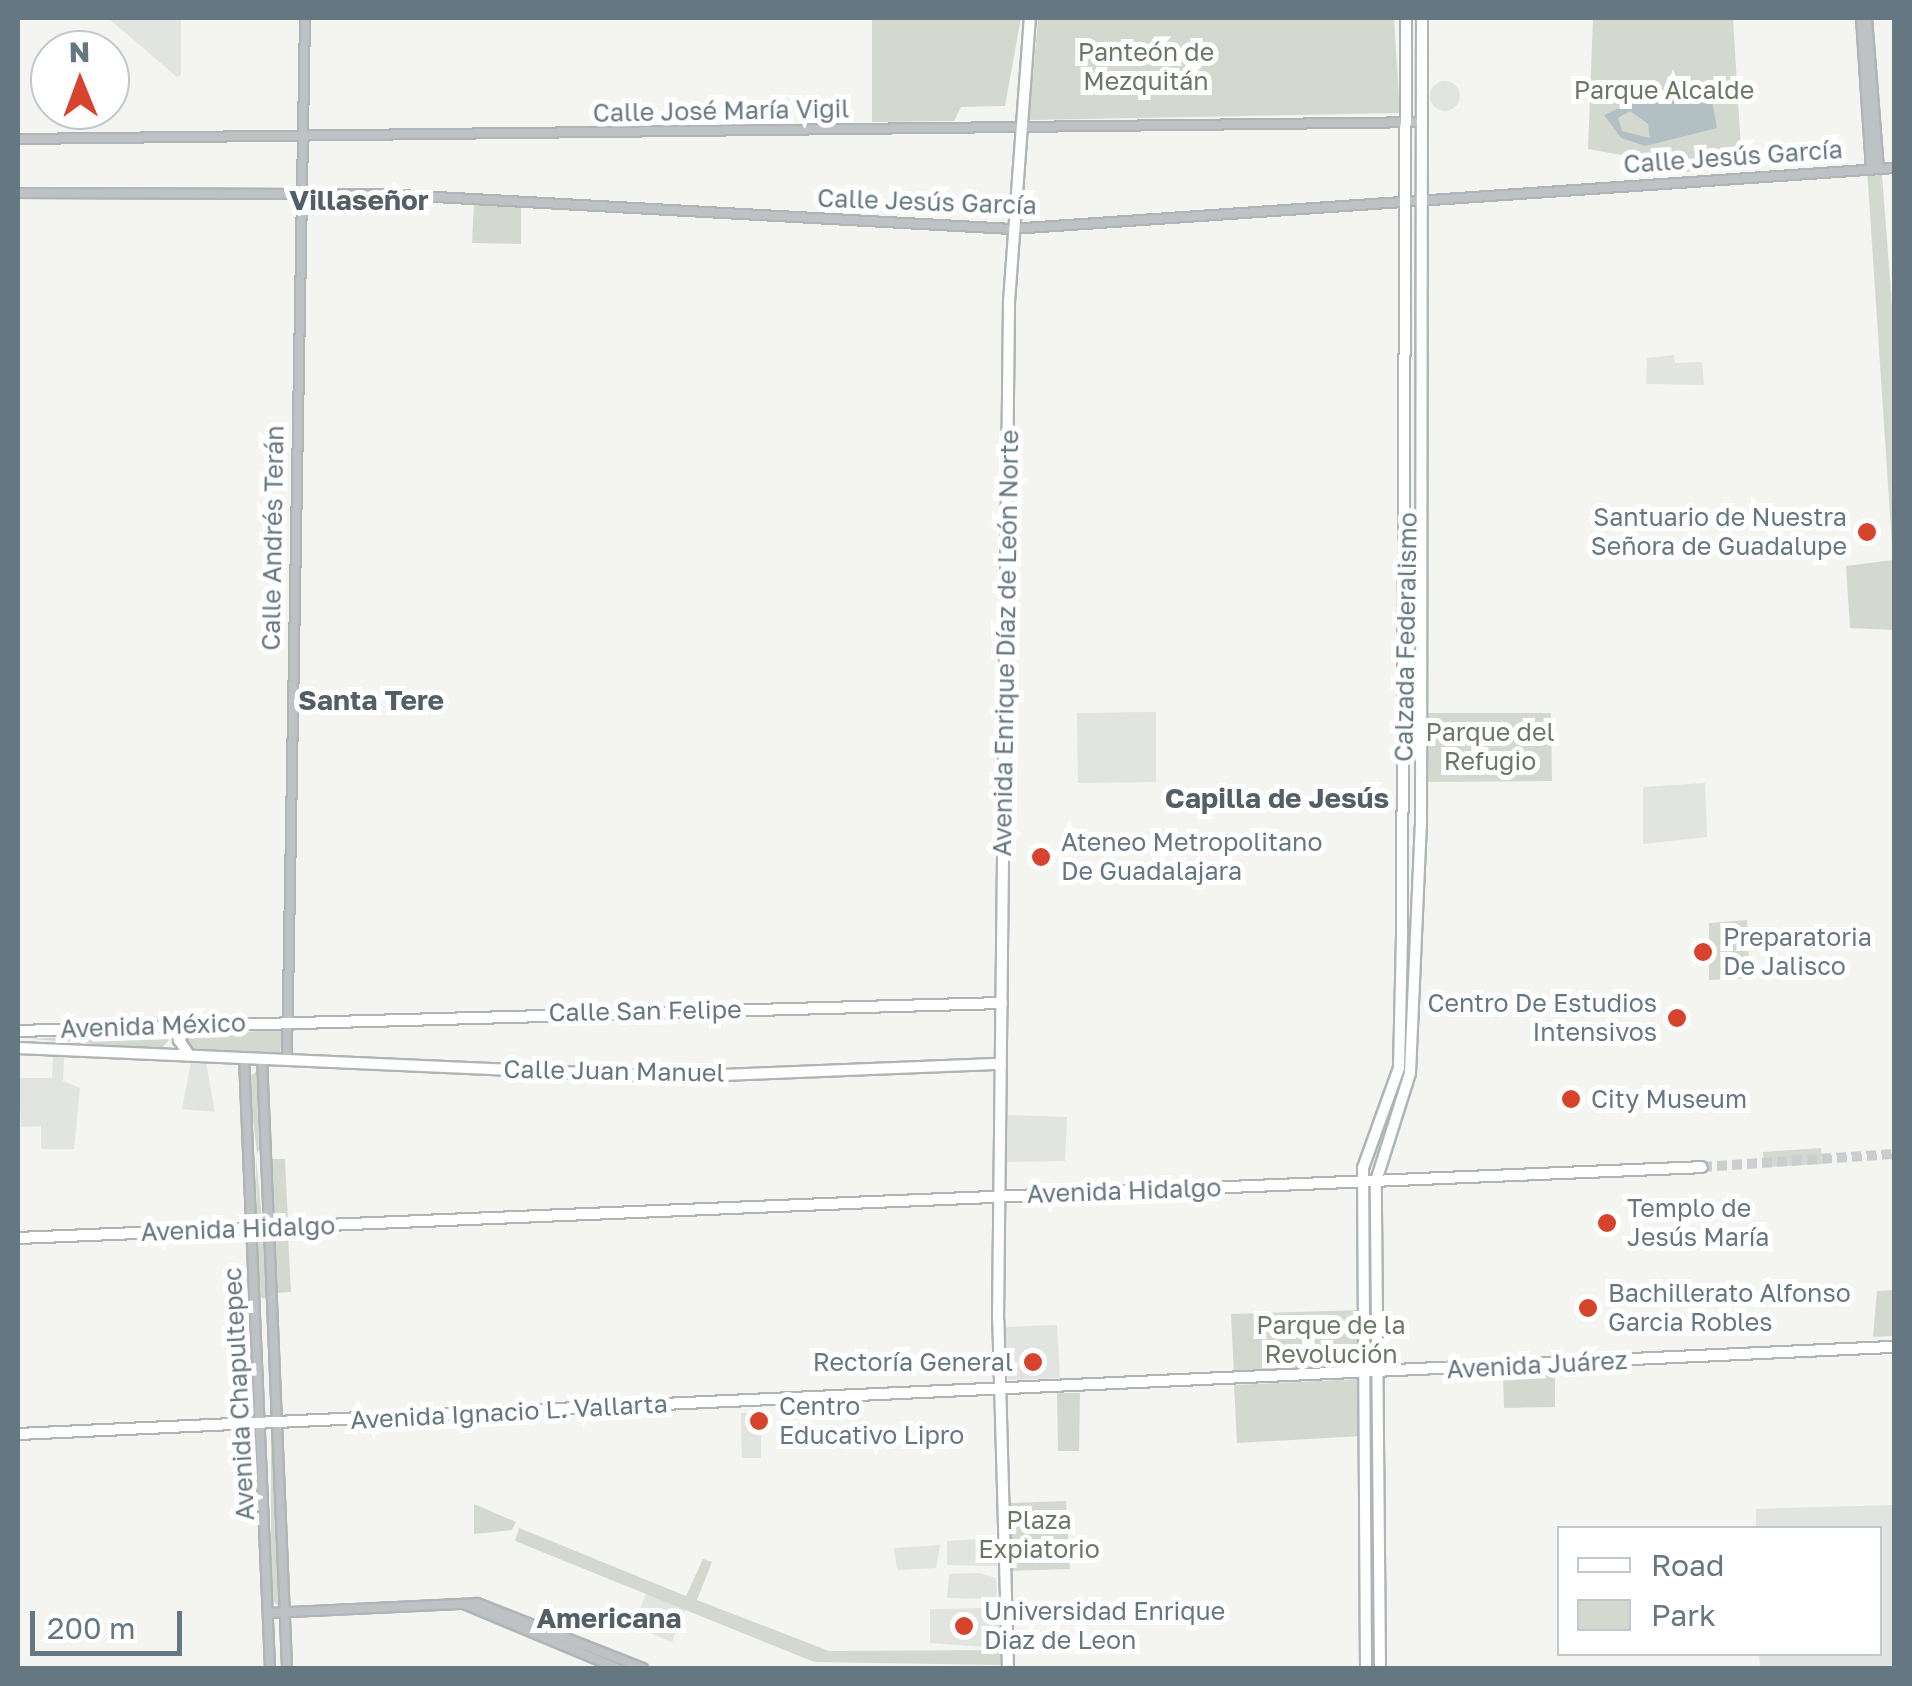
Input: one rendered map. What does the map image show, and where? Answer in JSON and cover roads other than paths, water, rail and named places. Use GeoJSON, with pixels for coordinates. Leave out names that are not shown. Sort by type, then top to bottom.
{"type":"FeatureCollection","features":[{"type":"Feature","properties":{"kind":"main road","name":"Avenida Enrique Díaz de León Norte"},"geometry":{"type":"LineString","coordinates":[[1008,1668],[998,1269],[1011,230],[1030,18]]}},
{"type":"Feature","properties":{"kind":"main road","name":"Calzada Federalismo"},"geometry":{"type":"LineString","coordinates":[[1366,1668],[1362,1182],[1400,1055],[1413,122],[1406,18]]}},
{"type":"Feature","properties":{"kind":"main road","name":"Calzada Federalismo"},"geometry":{"type":"LineString","coordinates":[[1380,1668],[1376,1181],[1412,1055],[1426,202],[1422,18]]}},
{"type":"Feature","properties":{"kind":"main road","name":"Calle San Felipe"},"geometry":{"type":"LineString","coordinates":[[288,1020],[1002,1002]]}},
{"type":"Feature","properties":{"kind":"main road","name":"Avenida México"},"geometry":{"type":"LineString","coordinates":[[19,1031],[288,1020]]}},
{"type":"Feature","properties":{"kind":"main road"},"geometry":{"type":"LineString","coordinates":[[160,1054],[172,1039],[162,1026]]}},
{"type":"Feature","properties":{"kind":"main road"},"geometry":{"type":"LineString","coordinates":[[189,1026],[179,1044],[192,1055]]}},
{"type":"Feature","properties":{"kind":"main road"},"geometry":{"type":"LineString","coordinates":[[19,1031],[20,1048]]}},
{"type":"Feature","properties":{"kind":"main road","name":"Avenida México"},"geometry":{"type":"LineString","coordinates":[[20,1048],[288,1059]]}},
{"type":"Feature","properties":{"kind":"main road","name":"Calle Juan Manuel"},"geometry":{"type":"LineString","coordinates":[[288,1059],[673,1077],[1001,1064]]}},
{"type":"Feature","properties":{"kind":"main road","name":"Avenida Hidalgo"},"geometry":{"type":"LineString","coordinates":[[18,1238],[1000,1194],[1702,1168]]}},
{"type":"Feature","properties":{"kind":"main road","name":"Avenida Juárez"},"geometry":{"type":"LineString","coordinates":[[1000,1390],[1894,1347]]}},
{"type":"Feature","properties":{"kind":"main road","name":"Avenida Ignacio L. Vallarta"},"geometry":{"type":"LineString","coordinates":[[18,1434],[1000,1390]]}},
{"type":"Feature","properties":{"kind":"street","name":"Calle Andrés Terán"},"geometry":{"type":"LineString","coordinates":[[288,1059],[298,191],[305,18]]}},
{"type":"Feature","properties":{"kind":"street"},"geometry":{"type":"LineString","coordinates":[[1864,18],[1875,169]]}},
{"type":"Feature","properties":{"kind":"street","name":"Calle José María Vigil"},"geometry":{"type":"LineString","coordinates":[[18,139],[1426,122]]}},
{"type":"Feature","properties":{"kind":"street","name":"Calle Jesús García"},"geometry":{"type":"LineString","coordinates":[[18,193],[298,191],[1011,230],[1894,168]]}},
{"type":"Feature","properties":{"kind":"street","name":"Avenida Chapultepec"},"geometry":{"type":"LineString","coordinates":[[244,1058],[270,1668]]}},
{"type":"Feature","properties":{"kind":"street","name":"Avenida Chapultepec"},"geometry":{"type":"LineString","coordinates":[[262,1058],[280,1422],[287,1668]]}},
{"type":"Feature","properties":{"kind":"street"},"geometry":{"type":"LineString","coordinates":[[245,1076],[263,1076]]}},
{"type":"Feature","properties":{"kind":"street"},"geometry":{"type":"LineString","coordinates":[[463,1604],[617,1668]]}},
{"type":"Feature","properties":{"kind":"street"},"geometry":{"type":"LineString","coordinates":[[268,1613],[463,1604],[643,1668]]}},
{"type":"Feature","properties":{"kind":"tunnel"},"geometry":{"type":"LineString","coordinates":[[1702,1167],[1894,1154]]}},
{"type":"Feature","properties":{"kind":"place","name":"Santuario de Nuestra Señora de Guadalupe"},"geometry":{"type":"Point","coordinates":[1867,532]}},
{"type":"Feature","properties":{"kind":"place","name":"Ateneo Metropolitano De Guadalajara"},"geometry":{"type":"Point","coordinates":[1041,857]}},
{"type":"Feature","properties":{"kind":"place","name":"Preparatoria De Jalisco"},"geometry":{"type":"Point","coordinates":[1703,952]}},
{"type":"Feature","properties":{"kind":"place","name":"Centro De Estudios Intensivos"},"geometry":{"type":"Point","coordinates":[1677,1018]}},
{"type":"Feature","properties":{"kind":"place","name":"City Museum"},"geometry":{"type":"Point","coordinates":[1571,1099]}},
{"type":"Feature","properties":{"kind":"place","name":"Templo de Jesús María"},"geometry":{"type":"Point","coordinates":[1607,1223]}},
{"type":"Feature","properties":{"kind":"place","name":"Bachillerato Alfonso Garcia Robles"},"geometry":{"type":"Point","coordinates":[1588,1308]}},
{"type":"Feature","properties":{"kind":"place","name":"Rectoría General"},"geometry":{"type":"Point","coordinates":[1033,1362]}},
{"type":"Feature","properties":{"kind":"place","name":"Centro Educativo Lipro"},"geometry":{"type":"Point","coordinates":[759,1421]}},
{"type":"Feature","properties":{"kind":"place","name":"Universidad Enrique Diaz de Leon"},"geometry":{"type":"Point","coordinates":[964,1626]}},
{"type":"Feature","properties":{"kind":"district","name":"Villaseñor"},"geometry":{"type":"Point","coordinates":[359,200]}},
{"type":"Feature","properties":{"kind":"district","name":"Santa Tere"},"geometry":{"type":"Point","coordinates":[371,700]}},
{"type":"Feature","properties":{"kind":"district","name":"Capilla de Jesús"},"geometry":{"type":"Point","coordinates":[1277,798]}},
{"type":"Feature","properties":{"kind":"district","name":"Americana"},"geometry":{"type":"Point","coordinates":[609,1618]}},
{"type":"Feature","properties":{"kind":"park label","name":"Panteón de Mezquitán"},"geometry":{"type":"Point","coordinates":[1146,68]}},
{"type":"Feature","properties":{"kind":"park label","name":"Parque Alcalde"},"geometry":{"type":"Point","coordinates":[1664,90]}},
{"type":"Feature","properties":{"kind":"park label","name":"Parque del Refugio"},"geometry":{"type":"Point","coordinates":[1490,748]}},
{"type":"Feature","properties":{"kind":"park label","name":"Parque de la Revolución"},"geometry":{"type":"Point","coordinates":[1331,1340]}},
{"type":"Feature","properties":{"kind":"park label","name":"Plaza Expiatorio"},"geometry":{"type":"Point","coordinates":[1039,1536]}}]}
